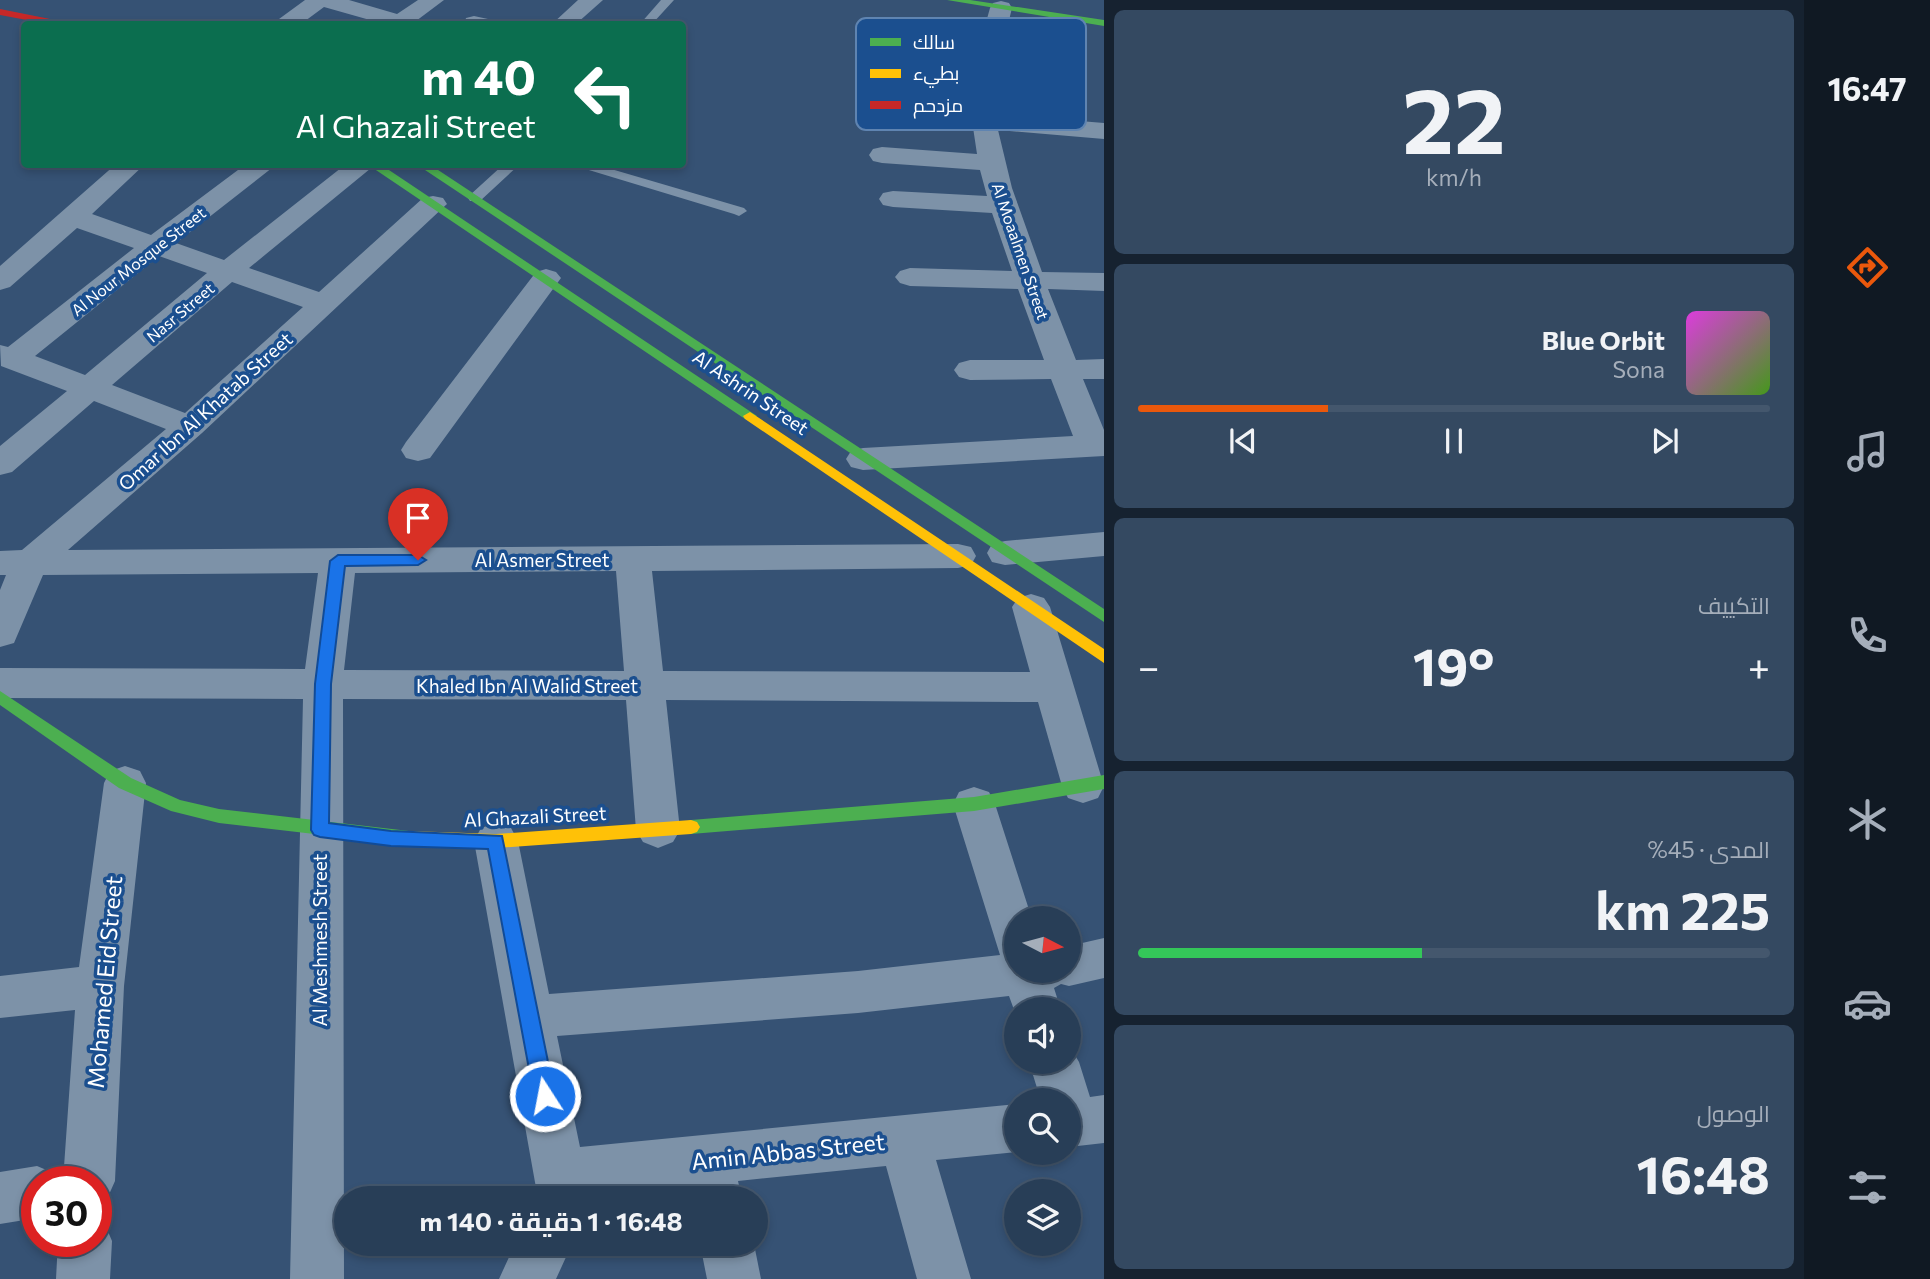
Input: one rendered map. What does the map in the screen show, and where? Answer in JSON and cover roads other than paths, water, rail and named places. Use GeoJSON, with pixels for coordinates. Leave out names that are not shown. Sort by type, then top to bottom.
{"type":"FeatureCollection","features":[{"type":"Feature","properties":{"kind":"main road"},"geometry":{"type":"LineString","coordinates":[[952,0],[1070,18]]}},
{"type":"Feature","properties":{"kind":"main road"},"geometry":{"type":"LineString","coordinates":[[0,12],[45,21]]}},
{"type":"Feature","properties":{"kind":"main road"},"geometry":{"type":"LineString","coordinates":[[1086,20],[1104,23]]}},
{"type":"Feature","properties":{"kind":"main road","name":"Al Ashrin Street"},"geometry":{"type":"LineString","coordinates":[[378,168],[958,556],[1104,657]]}},
{"type":"Feature","properties":{"kind":"main road","name":"Al Ashrin Street"},"geometry":{"type":"LineString","coordinates":[[427,168],[1104,617]]}},
{"type":"Feature","properties":{"kind":"main road","name":"Al Ghazali Street"},"geometry":{"type":"LineString","coordinates":[[0,697],[125,783],[177,806],[320,830],[391,838],[496,841],[658,830],[974,804],[1094,784]]}},
{"type":"Feature","properties":{"kind":"street"},"geometry":{"type":"LineString","coordinates":[[291,21],[319,0]]}},
{"type":"Feature","properties":{"kind":"street"},"geometry":{"type":"LineString","coordinates":[[325,0],[392,21]]}},
{"type":"Feature","properties":{"kind":"street"},"geometry":{"type":"LineString","coordinates":[[401,21],[433,0]]}},
{"type":"Feature","properties":{"kind":"street"},"geometry":{"type":"LineString","coordinates":[[567,21],[592,0]]}},
{"type":"Feature","properties":{"kind":"street","name":"Al Moaalmen Street"},"geometry":{"type":"LineString","coordinates":[[1001,8],[1004,18]]}},
{"type":"Feature","properties":{"kind":"street"},"geometry":{"type":"LineString","coordinates":[[1086,128],[1104,131]]}},
{"type":"Feature","properties":{"kind":"street","name":"Al Moaalmen Street"},"geometry":{"type":"LineString","coordinates":[[987,130],[1003,205],[1063,369],[1099,446]]}},
{"type":"Feature","properties":{"kind":"street"},"geometry":{"type":"LineString","coordinates":[[882,155],[993,163]]}},
{"type":"Feature","properties":{"kind":"street"},"geometry":{"type":"LineString","coordinates":[[0,281],[128,168]]}},
{"type":"Feature","properties":{"kind":"street","name":"Al Nour Mosque Street"},"geometry":{"type":"LineString","coordinates":[[6,357],[259,168]]}},
{"type":"Feature","properties":{"kind":"street","name":"Nasr Street"},"geometry":{"type":"LineString","coordinates":[[0,464],[228,271],[358,168]]}},
{"type":"Feature","properties":{"kind":"street"},"geometry":{"type":"LineString","coordinates":[[893,199],[1003,205]]}},
{"type":"Feature","properties":{"kind":"street","name":"Omar Ibn Al Khatab Street"},"geometry":{"type":"LineString","coordinates":[[0,633],[15,563],[190,426],[433,204]]}},
{"type":"Feature","properties":{"kind":"street"},"geometry":{"type":"LineString","coordinates":[[73,217],[323,304]]}},
{"type":"Feature","properties":{"kind":"street"},"geometry":{"type":"LineString","coordinates":[[910,277],[1104,282]]}},
{"type":"Feature","properties":{"kind":"street"},"geometry":{"type":"LineString","coordinates":[[418,450],[545,278]]}},
{"type":"Feature","properties":{"kind":"street"},"geometry":{"type":"LineString","coordinates":[[6,357],[190,426]]}},
{"type":"Feature","properties":{"kind":"street"},"geometry":{"type":"LineString","coordinates":[[970,370],[1104,369]]}},
{"type":"Feature","properties":{"kind":"street"},"geometry":{"type":"LineString","coordinates":[[863,459],[1099,446]]}},
{"type":"Feature","properties":{"kind":"street"},"geometry":{"type":"LineString","coordinates":[[1005,552],[1104,544]]}},
{"type":"Feature","properties":{"kind":"street","name":"Al Asmer Street"},"geometry":{"type":"LineString","coordinates":[[15,563],[958,556]]}},
{"type":"Feature","properties":{"kind":"street"},"geometry":{"type":"LineString","coordinates":[[633,559],[658,830]]}},
{"type":"Feature","properties":{"kind":"street","name":"Al Meshmesh Street"},"geometry":{"type":"LineString","coordinates":[[317,1279],[323,684],[338,561]]}},
{"type":"Feature","properties":{"kind":"street"},"geometry":{"type":"LineString","coordinates":[[1031,607],[1054,687],[1094,784]]}},
{"type":"Feature","properties":{"kind":"street","name":"Khaled Ibn Al Walid Street"},"geometry":{"type":"LineString","coordinates":[[0,683],[1054,687]]}},
{"type":"Feature","properties":{"kind":"street","name":"Mohamed Eid Street"},"geometry":{"type":"LineString","coordinates":[[90,1166],[100,986],[125,783]]}},
{"type":"Feature","properties":{"kind":"street"},"geometry":{"type":"LineString","coordinates":[[974,804],[1012,906]]}},
{"type":"Feature","properties":{"kind":"street"},"geometry":{"type":"LineString","coordinates":[[496,841],[562,1186]]}},
{"type":"Feature","properties":{"kind":"street"},"geometry":{"type":"LineString","coordinates":[[1082,963],[1104,958]]}},
{"type":"Feature","properties":{"kind":"street"},"geometry":{"type":"LineString","coordinates":[[529,1017],[858,992],[1004,977]]}},
{"type":"Feature","properties":{"kind":"street"},"geometry":{"type":"LineString","coordinates":[[0,998],[100,986]]}},
{"type":"Feature","properties":{"kind":"street"},"geometry":{"type":"LineString","coordinates":[[1060,1074],[1083,1120]]}},
{"type":"Feature","properties":{"kind":"street","name":"Amin Abbas Street"},"geometry":{"type":"LineString","coordinates":[[562,1186],[712,1179],[904,1139],[1004,1129]]}},
{"type":"Feature","properties":{"kind":"street"},"geometry":{"type":"LineString","coordinates":[[904,1139],[944,1279]]}},
{"type":"Feature","properties":{"kind":"street"},"geometry":{"type":"LineString","coordinates":[[0,1198],[21,1195]]}},
{"type":"Feature","properties":{"kind":"street"},"geometry":{"type":"LineString","coordinates":[[526,1279],[538,1256]]}},
{"type":"Feature","properties":{"kind":"street"},"geometry":{"type":"LineString","coordinates":[[729,1256],[734,1279]]}},
{"type":"Feature","properties":{"kind":"street"},"geometry":{"type":"LineString","coordinates":[[83,1279],[84,1257]]}},
{"type":"Feature","properties":{"kind":"lane"},"geometry":{"type":"LineString","coordinates":[[649,21],[668,0]]}},
{"type":"Feature","properties":{"kind":"lane"},"geometry":{"type":"LineString","coordinates":[[475,198],[509,168]]}},
{"type":"Feature","properties":{"kind":"lane"},"geometry":{"type":"LineString","coordinates":[[590,168],[739,211]]}}]}
